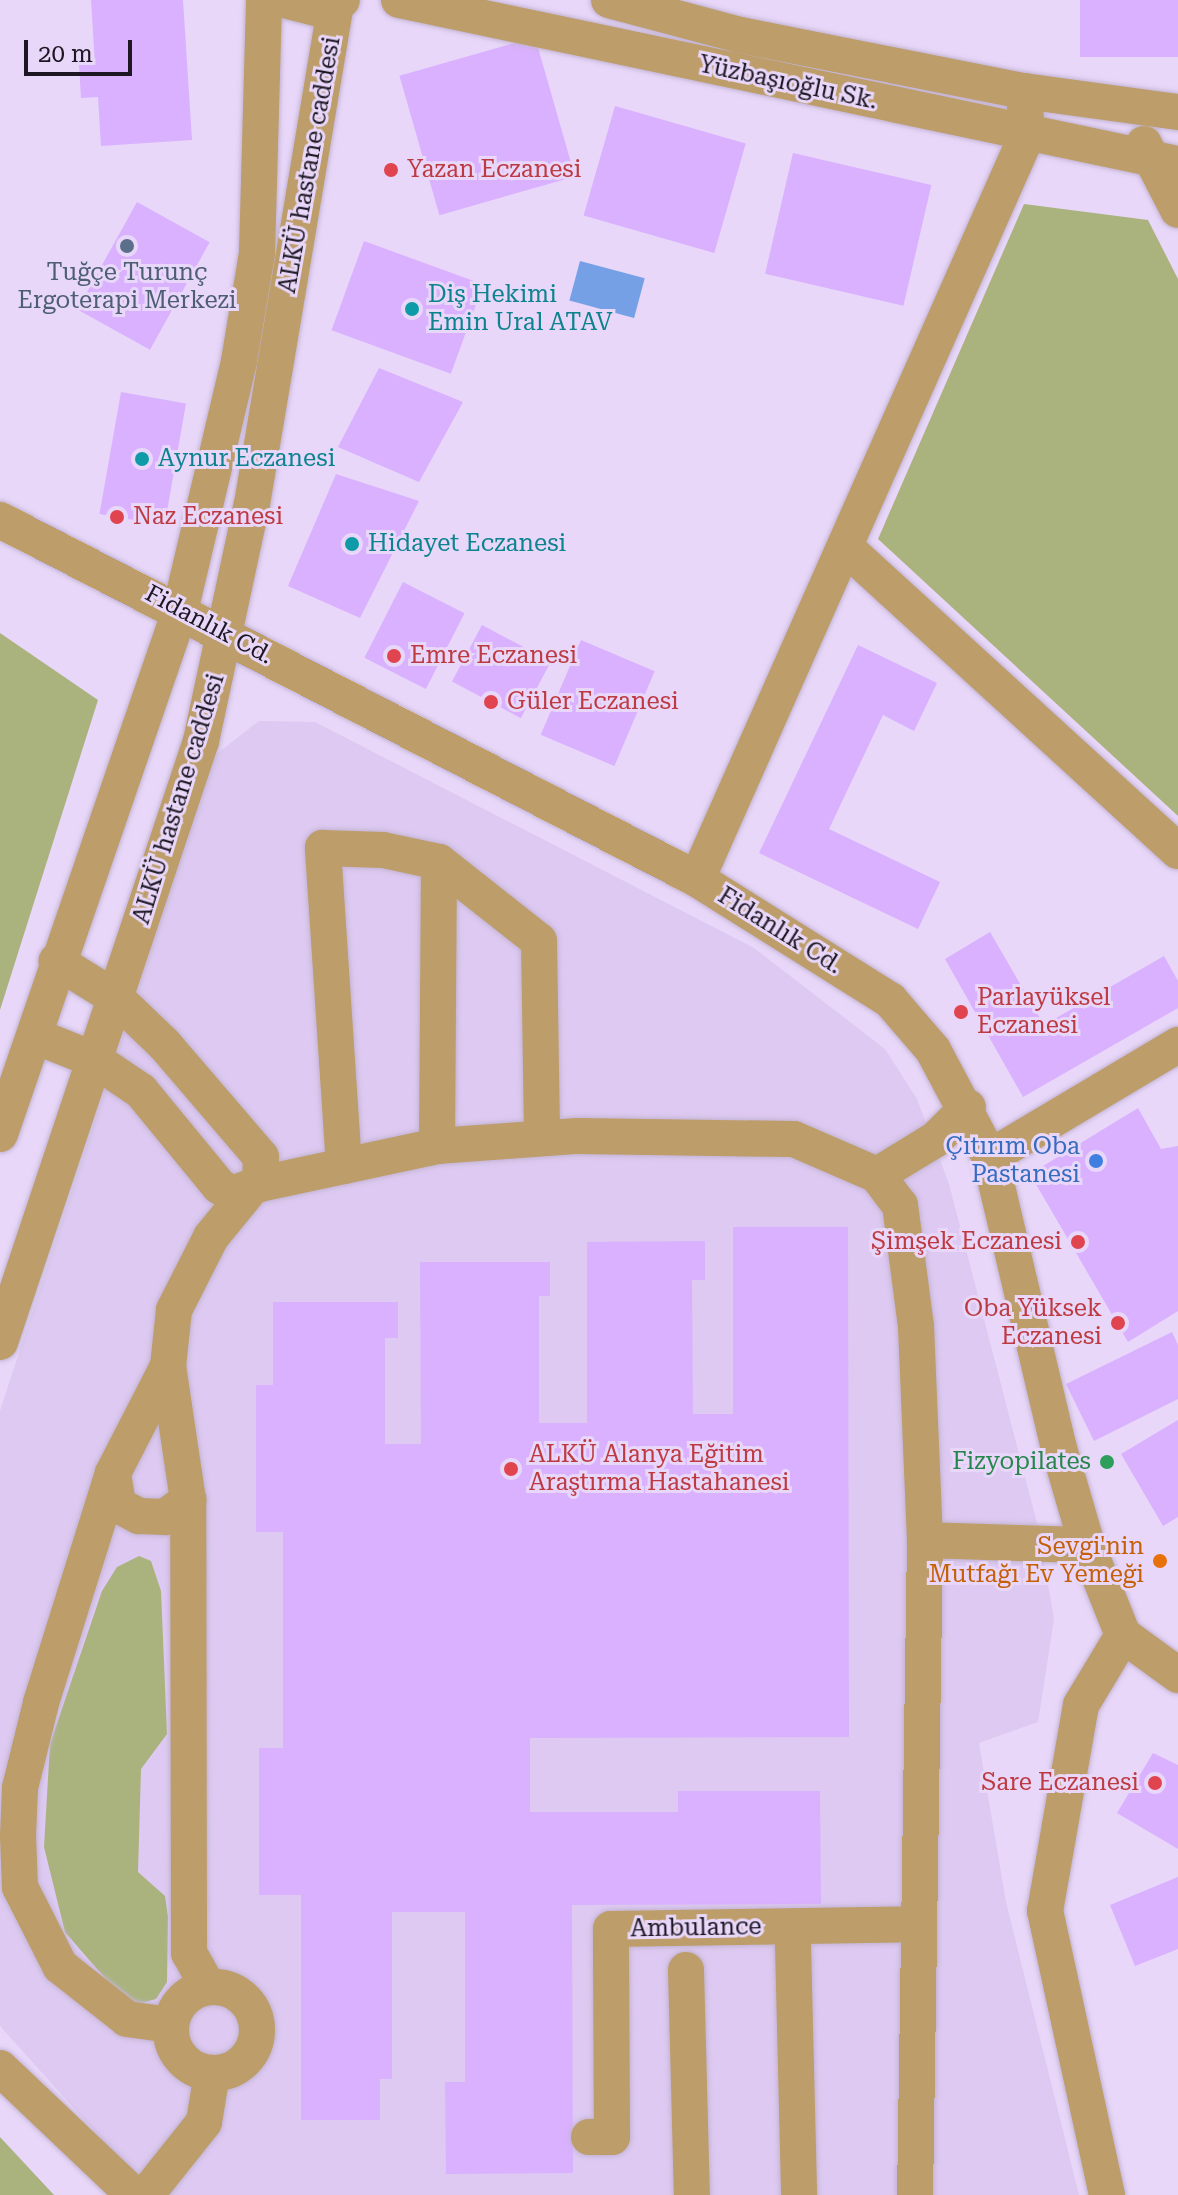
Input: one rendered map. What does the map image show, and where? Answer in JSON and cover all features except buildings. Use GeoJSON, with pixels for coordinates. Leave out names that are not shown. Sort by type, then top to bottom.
{"type":"FeatureCollection","features":[{"type":"Feature","properties":{"kind":"street"},"geometry":{"type":"LineString","coordinates":[[0,1134],[35,1036],[56,961],[180,611],[239,361],[257,253],[264,0]]}},
{"type":"Feature","properties":{"kind":"street"},"geometry":{"type":"LineString","coordinates":[[284,0],[316,8],[339,2]]}},
{"type":"Feature","properties":{"kind":"street","name":"Yüzbaşıoğlu Sk."},"geometry":{"type":"LineString","coordinates":[[399,0],[1165,163]]}},
{"type":"Feature","properties":{"kind":"street","name":"Yüzbaşıoğlu Sk."},"geometry":{"type":"LineString","coordinates":[[609,0],[740,35],[1024,91],[1178,112]]}},
{"type":"Feature","properties":{"kind":"street","name":"ALKÜ hastane caddesi"},"geometry":{"type":"LineString","coordinates":[[0,1342],[201,741],[227,635],[339,2]]}},
{"type":"Feature","properties":{"kind":"street"},"geometry":{"type":"LineString","coordinates":[[697,879],[1027,135],[1024,91]]}},
{"type":"Feature","properties":{"kind":"street"},"geometry":{"type":"LineString","coordinates":[[1128,107],[1165,163],[1178,210]]}},
{"type":"Feature","properties":{"kind":"street","name":"Fidanlık Cd."},"geometry":{"type":"LineString","coordinates":[[0,520],[697,879],[890,1000],[933,1050],[968,1107],[990,1157],[1014,1273],[1087,1545],[1123,1635]]}},
{"type":"Feature","properties":{"kind":"street"},"geometry":{"type":"LineString","coordinates":[[845,547],[1178,851]]}},
{"type":"Feature","properties":{"kind":"street"},"geometry":{"type":"LineString","coordinates":[[344,1166],[323,848],[383,850],[439,862],[539,941],[542,1138]]}},
{"type":"Feature","properties":{"kind":"street"},"geometry":{"type":"LineString","coordinates":[[437,1146],[439,862]]}},
{"type":"Feature","properties":{"kind":"street"},"geometry":{"type":"LineString","coordinates":[[56,961],[116,998],[164,1044],[261,1157],[254,1189],[211,1237],[174,1310],[168,1366],[188,1500],[189,1953],[208,1987]]}},
{"type":"Feature","properties":{"kind":"street"},"geometry":{"type":"LineString","coordinates":[[35,1036],[95,1060],[141,1091],[219,1186],[254,1189],[437,1146],[542,1138],[794,1139],[877,1175],[900,1205],[916,1326],[925,1540],[915,1924],[915,2195]]}},
{"type":"Feature","properties":{"kind":"street"},"geometry":{"type":"LineString","coordinates":[[990,1157],[1178,1045]]}},
{"type":"Feature","properties":{"kind":"street"},"geometry":{"type":"LineString","coordinates":[[877,1175],[936,1139],[968,1107]]}},
{"type":"Feature","properties":{"kind":"street"},"geometry":{"type":"LineString","coordinates":[[168,1366],[113,1473],[20,1788],[20,1887],[60,1966],[127,2019],[171,2025]]}},
{"type":"Feature","properties":{"kind":"street"},"geometry":{"type":"LineString","coordinates":[[113,1473],[118,1505],[139,1516],[165,1517],[188,1500]]}},
{"type":"Feature","properties":{"kind":"street"},"geometry":{"type":"LineString","coordinates":[[925,1540],[1087,1545]]}},
{"type":"Feature","properties":{"kind":"street"},"geometry":{"type":"LineString","coordinates":[[1107,2195],[1045,1911],[1081,1705],[1123,1635],[1178,1675]]}},
{"type":"Feature","properties":{"kind":"street","name":"Ambulance"},"geometry":{"type":"LineString","coordinates":[[589,2137],[612,2137],[611,1929],[915,1924]]}},
{"type":"Feature","properties":{"kind":"street"},"geometry":{"type":"LineString","coordinates":[[793,1945],[799,2195]]}},
{"type":"Feature","properties":{"kind":"street"},"geometry":{"type":"LineString","coordinates":[[686,1970],[692,2195]]}},
{"type":"Feature","properties":{"kind":"street"},"geometry":{"type":"LineString","coordinates":[[208,1987],[236,1992],[257,2028],[239,2065],[212,2073],[186,2063],[171,2025],[183,1999],[208,1987]]}},
{"type":"Feature","properties":{"kind":"street"},"geometry":{"type":"LineString","coordinates":[[0,2068],[134,2195]]}},
{"type":"Feature","properties":{"kind":"street"},"geometry":{"type":"LineString","coordinates":[[146,2195],[204,2122],[212,2073]]}},
{"type":"Feature","properties":{"kind":"shaded area","name":"ALKÜ Alanya Eğitim Araştırma Hastahanesi"},"geometry":{"type":"Polygon","coordinates":[[[259,721],[315,722],[754,948],[885,1049],[917,1099],[949,1184],[1038,1527],[1054,1619],[1038,1722],[979,1743],[1006,1902],[1079,2195],[152,2195],[0,2026],[0,1411],[214,756],[259,721]]]}},
{"type":"Feature","properties":{"kind":"green space"},"geometry":{"type":"Polygon","coordinates":[[[1024,204],[1148,220],[1178,279],[1178,816],[878,539],[1024,204]]]}},
{"type":"Feature","properties":{"kind":"green space"},"geometry":{"type":"Polygon","coordinates":[[[0,633],[98,700],[0,1010],[0,633]]]}},
{"type":"Feature","properties":{"kind":"green space"},"geometry":{"type":"Polygon","coordinates":[[[139,1556],[151,1561],[161,1591],[167,1734],[141,1769],[138,1872],[165,1896],[168,1917],[167,1982],[156,1999],[141,2003],[123,1999],[65,1932],[44,1847],[50,1744],[102,1591],[117,1567],[139,1556]]]}},
{"type":"Feature","properties":{"kind":"green space"},"geometry":{"type":"Polygon","coordinates":[[[0,2137],[54,2195],[0,2195],[0,2137]]]}},
{"type":"Feature","properties":{"kind":"water"},"geometry":{"type":"Polygon","coordinates":[[[580,261],[645,278],[634,318],[569,301],[580,261]]]}},
{"type":"Feature","properties":{"kind":"place","name":"Yazan Eczanesi"},"geometry":{"type":"Point","coordinates":[391,170]}},
{"type":"Feature","properties":{"kind":"place","name":"Tuğçe Turunç Ergoterapi Merkezi"},"geometry":{"type":"Point","coordinates":[127,246]}},
{"type":"Feature","properties":{"kind":"place","name":"Diş Hekimi Emin Ural ATAV"},"geometry":{"type":"Point","coordinates":[412,309]}},
{"type":"Feature","properties":{"kind":"place","name":"Aynur Eczanesi"},"geometry":{"type":"Point","coordinates":[142,459]}},
{"type":"Feature","properties":{"kind":"place","name":"Naz Eczanesi"},"geometry":{"type":"Point","coordinates":[117,517]}},
{"type":"Feature","properties":{"kind":"place","name":"Hidayet Eczanesi"},"geometry":{"type":"Point","coordinates":[352,544]}},
{"type":"Feature","properties":{"kind":"place","name":"Emre Eczanesi"},"geometry":{"type":"Point","coordinates":[394,656]}},
{"type":"Feature","properties":{"kind":"place","name":"Güler Eczanesi"},"geometry":{"type":"Point","coordinates":[491,702]}},
{"type":"Feature","properties":{"kind":"place","name":"Parlayüksel Eczanesi"},"geometry":{"type":"Point","coordinates":[961,1012]}},
{"type":"Feature","properties":{"kind":"place","name":"Çıtırım Oba Pastanesi"},"geometry":{"type":"Point","coordinates":[1096,1161]}},
{"type":"Feature","properties":{"kind":"place","name":"Şimşek Eczanesi"},"geometry":{"type":"Point","coordinates":[1078,1242]}},
{"type":"Feature","properties":{"kind":"place","name":"Oba Yüksek Eczanesi"},"geometry":{"type":"Point","coordinates":[1118,1323]}},
{"type":"Feature","properties":{"kind":"place","name":"Fizyopilates"},"geometry":{"type":"Point","coordinates":[1107,1462]}},
{"type":"Feature","properties":{"kind":"place","name":"ALKÜ Alanya Eğitim Araştırma Hastahanesi"},"geometry":{"type":"Point","coordinates":[511,1469]}},
{"type":"Feature","properties":{"kind":"place","name":"Sevgi'nin Mutfağı Ev Yemeği"},"geometry":{"type":"Point","coordinates":[1160,1561]}},
{"type":"Feature","properties":{"kind":"place","name":"Sare Eczanesi"},"geometry":{"type":"Point","coordinates":[1155,1783]}}]}
